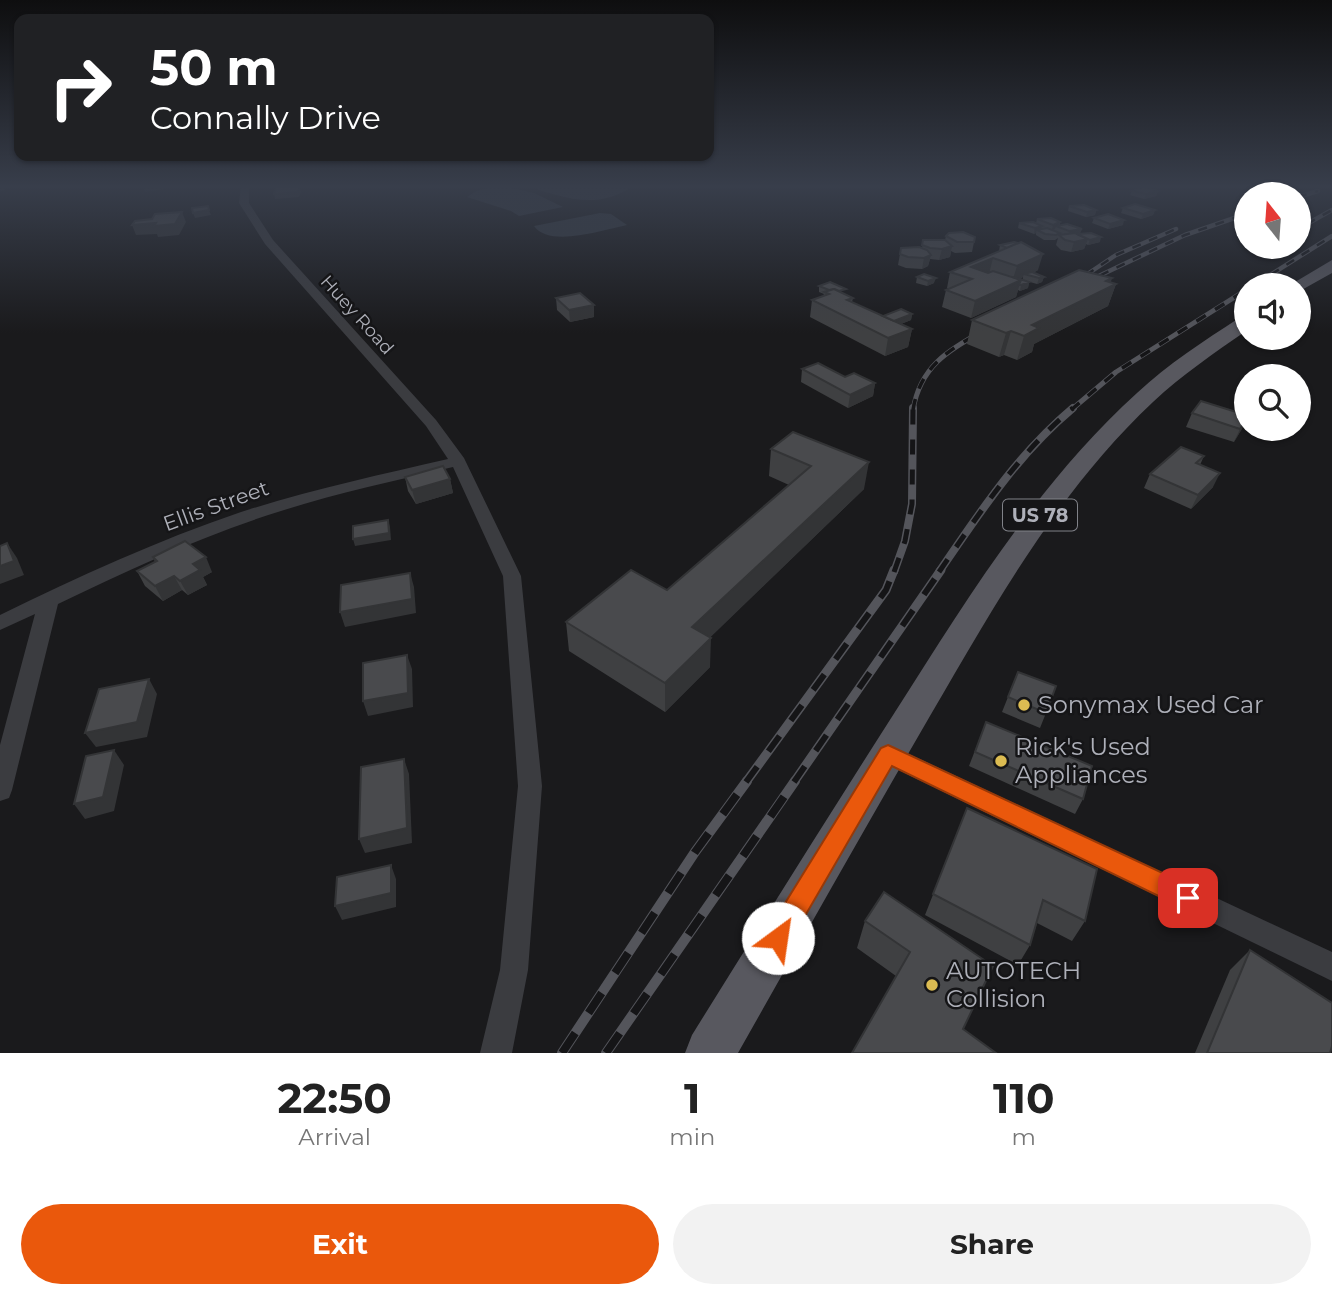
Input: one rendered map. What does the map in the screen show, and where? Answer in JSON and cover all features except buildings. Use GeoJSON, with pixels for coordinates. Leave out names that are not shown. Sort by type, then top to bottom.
{"type":"FeatureCollection","features":[{"type":"Feature","properties":{"kind":"main road"},"geometry":{"type":"LineString","coordinates":[[1311,279],[1332,265]]}},
{"type":"Feature","properties":{"kind":"main road","name":"US 78"},"geometry":{"type":"LineString","coordinates":[[710,1053],[888,754],[1027,531],[1061,486],[1144,398],[1175,372],[1234,331]]}},
{"type":"Feature","properties":{"kind":"street","name":"Huey Road"},"geometry":{"type":"LineString","coordinates":[[265,234],[431,423],[458,461],[512,576],[530,786],[514,970],[496,1053]]}},
{"type":"Feature","properties":{"kind":"street","name":"Ellis Street"},"geometry":{"type":"LineString","coordinates":[[0,623],[49,599],[217,527],[307,498],[458,461]]}},
{"type":"Feature","properties":{"kind":"street"},"geometry":{"type":"LineString","coordinates":[[0,790],[49,599]]}},
{"type":"Feature","properties":{"kind":"street"},"geometry":{"type":"LineString","coordinates":[[888,754],[1332,967]]}},
{"type":"Feature","properties":{"kind":"shaded area"},"geometry":{"type":"Polygon","coordinates":[[[546,234],[586,234],[564,237],[546,234]]]}},
{"type":"Feature","properties":{"kind":"railway"},"geometry":{"type":"LineString","coordinates":[[1086,275],[1116,255],[1164,234]]}},
{"type":"Feature","properties":{"kind":"railway"},"geometry":{"type":"LineString","coordinates":[[1084,283],[1187,234]]}},
{"type":"Feature","properties":{"kind":"railway"},"geometry":{"type":"LineString","coordinates":[[1273,273],[1332,236]]}},
{"type":"Feature","properties":{"kind":"railway"},"geometry":{"type":"LineString","coordinates":[[1071,410],[1116,372],[1234,298]]}},
{"type":"Feature","properties":{"kind":"railway"},"geometry":{"type":"LineString","coordinates":[[913,410],[922,382],[929,371],[947,353],[983,331]]}},
{"type":"Feature","properties":{"kind":"railway"},"geometry":{"type":"LineString","coordinates":[[894,572],[905,541],[912,504],[913,408]]}},
{"type":"Feature","properties":{"kind":"railway"},"geometry":{"type":"LineString","coordinates":[[939,572],[1017,465],[1073,408]]}},
{"type":"Feature","properties":{"kind":"railway"},"geometry":{"type":"LineString","coordinates":[[746,782],[886,590],[894,570]]}},
{"type":"Feature","properties":{"kind":"railway"},"geometry":{"type":"LineString","coordinates":[[794,782],[941,570]]}},
{"type":"Feature","properties":{"kind":"railway"},"geometry":{"type":"LineString","coordinates":[[562,1053],[695,852],[747,781]]}},
{"type":"Feature","properties":{"kind":"railway"},"geometry":{"type":"LineString","coordinates":[[606,1053],[795,781]]}},
{"type":"Feature","properties":{"kind":"place","name":"Sonymax Used Car"},"geometry":{"type":"Point","coordinates":[1024,705]}},
{"type":"Feature","properties":{"kind":"place","name":"Rick's Used Appliances"},"geometry":{"type":"Point","coordinates":[1001,761]}},
{"type":"Feature","properties":{"kind":"place","name":"AUTOTECH Collision"},"geometry":{"type":"Point","coordinates":[932,985]}},
{"type":"Feature","properties":{"kind":"route"},"geometry":{"type":"LineString","coordinates":[[778,938],[888,754],[1188,898]]}}]}
